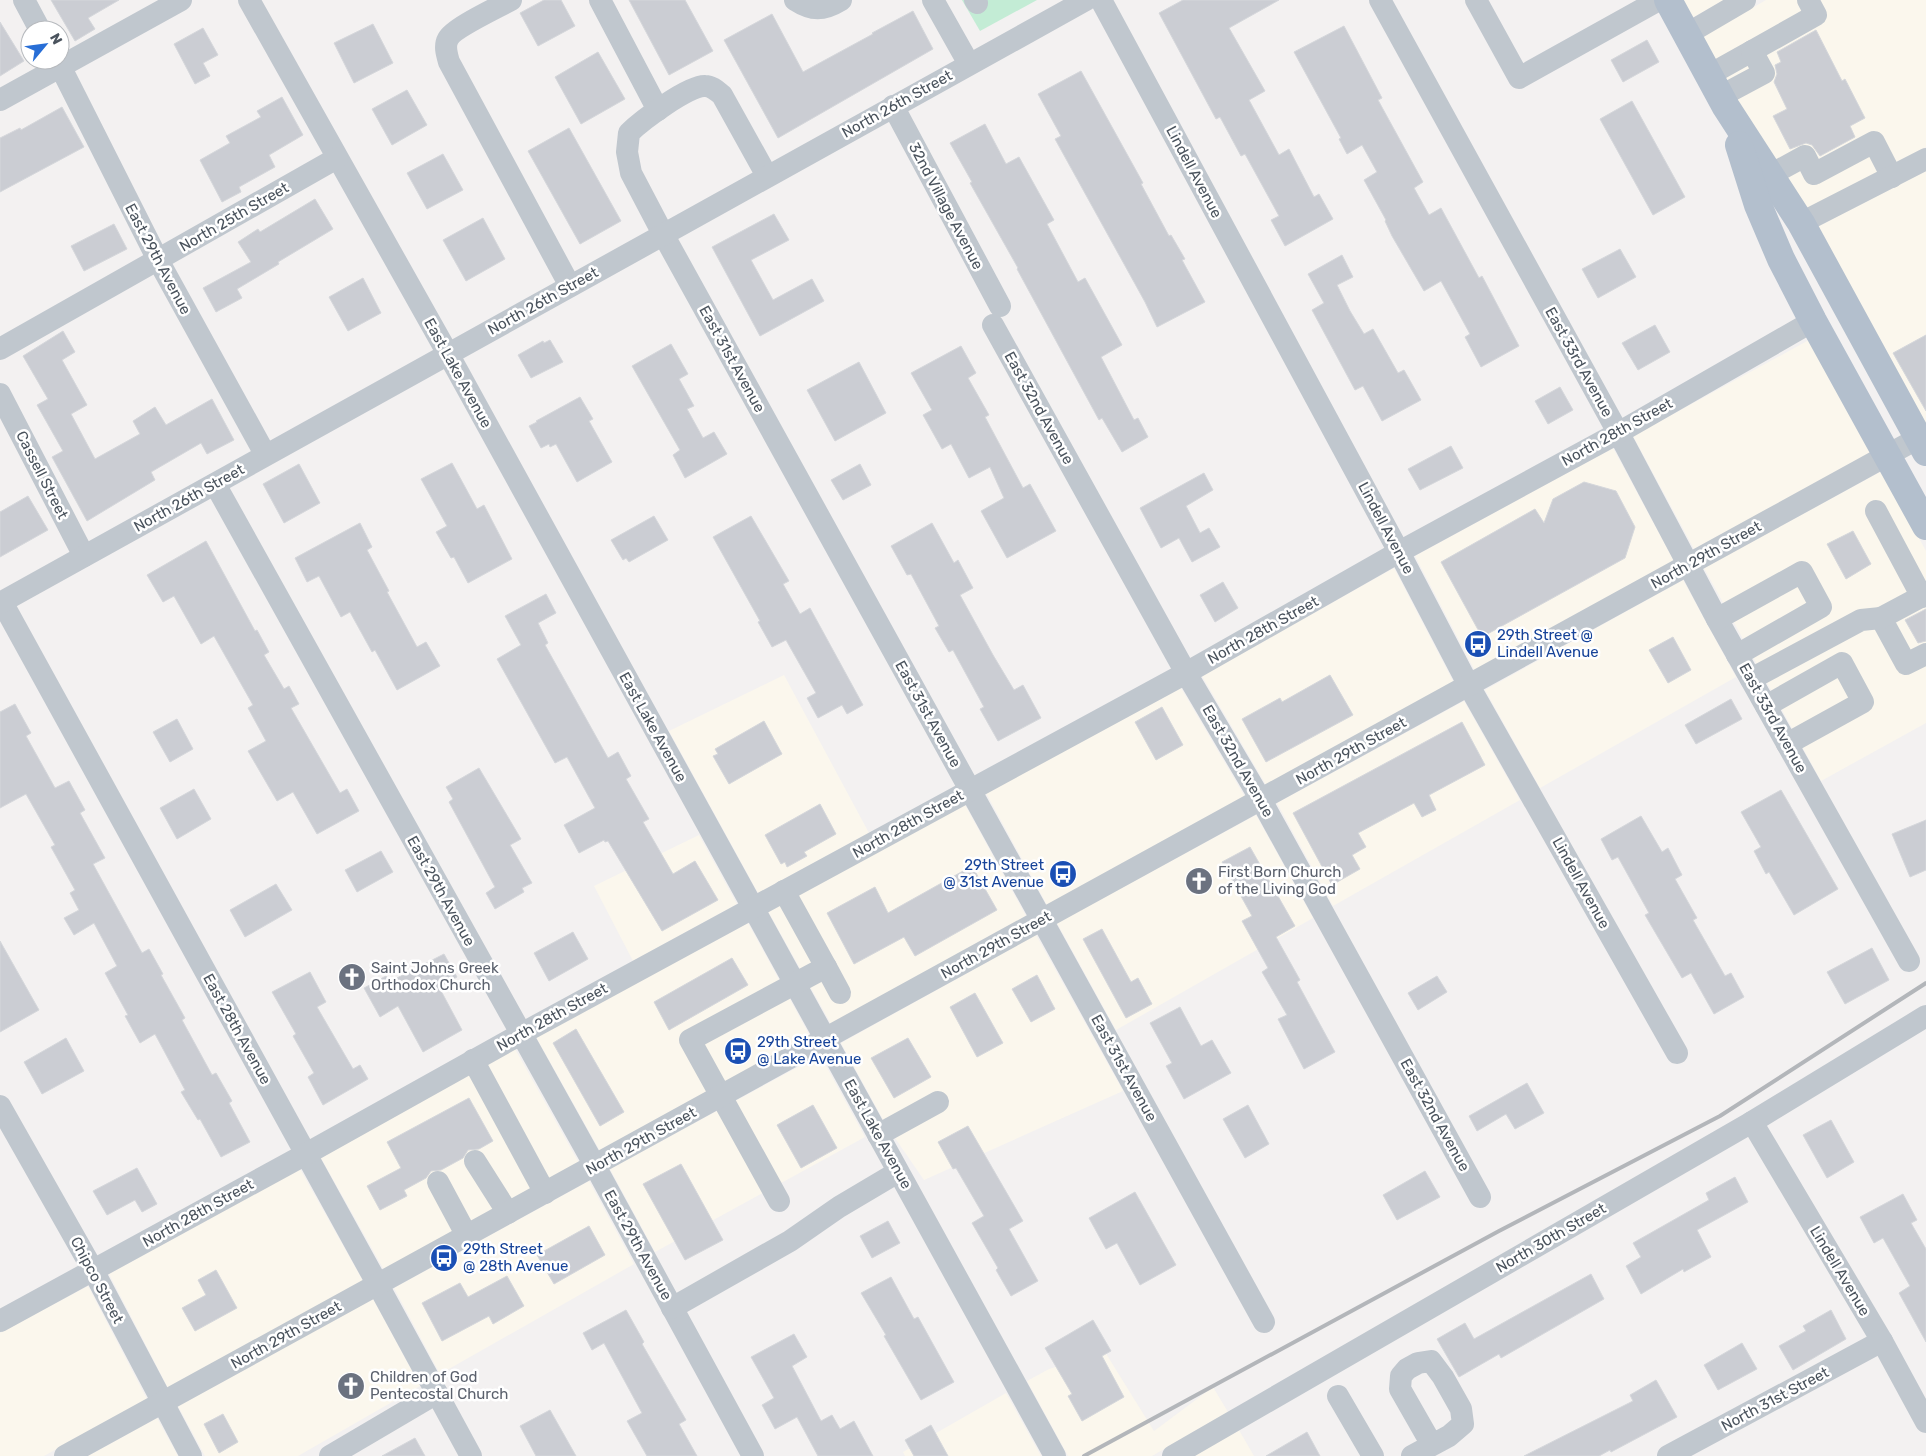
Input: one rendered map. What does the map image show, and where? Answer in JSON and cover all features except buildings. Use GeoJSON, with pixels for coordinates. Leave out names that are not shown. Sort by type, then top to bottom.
{"type":"FeatureCollection","features":[{"type":"Feature","properties":{"kind":"main road"},"geometry":{"type":"LineString","coordinates":[[1668,0],[1719,93],[1801,223],[1923,442]]}},
{"type":"Feature","properties":{"kind":"main road"},"geometry":{"type":"LineString","coordinates":[[1719,93],[1762,214],[1780,258],[1926,526]]}},
{"type":"Feature","properties":{"kind":"street"},"geometry":{"type":"LineString","coordinates":[[24,0],[35,20]]}},
{"type":"Feature","properties":{"kind":"street"},"geometry":{"type":"LineString","coordinates":[[70,57],[181,0]]}},
{"type":"Feature","properties":{"kind":"street","name":"East Lake Avenue"},"geometry":{"type":"LineString","coordinates":[[249,0],[448,355],[1055,1456]]}},
{"type":"Feature","properties":{"kind":"street"},"geometry":{"type":"LineString","coordinates":[[511,0],[456,30],[448,38],[446,49],[449,62],[570,286]]}},
{"type":"Feature","properties":{"kind":"street"},"geometry":{"type":"LineString","coordinates":[[600,0],[658,110]]}},
{"type":"Feature","properties":{"kind":"street"},"geometry":{"type":"LineString","coordinates":[[795,0],[806,7],[819,9],[841,0]]}},
{"type":"Feature","properties":{"kind":"street"},"geometry":{"type":"LineString","coordinates":[[933,0],[969,64]]}},
{"type":"Feature","properties":{"kind":"street","name":"North 26th Street"},"geometry":{"type":"LineString","coordinates":[[1,602],[215,484],[264,454],[448,355],[1086,0]]}},
{"type":"Feature","properties":{"kind":"street","name":"Lindell Avenue"},"geometry":{"type":"LineString","coordinates":[[1101,0],[1399,552],[1469,686],[1677,1054]]}},
{"type":"Feature","properties":{"kind":"street","name":"East 33rd Avenue"},"geometry":{"type":"LineString","coordinates":[[1380,0],[1618,433],[1717,619],[1909,961]]}},
{"type":"Feature","properties":{"kind":"street"},"geometry":{"type":"LineString","coordinates":[[1476,0],[1519,78],[1659,0]]}},
{"type":"Feature","properties":{"kind":"street"},"geometry":{"type":"LineString","coordinates":[[1687,34],[1745,0]]}},
{"type":"Feature","properties":{"kind":"street"},"geometry":{"type":"LineString","coordinates":[[1719,93],[1764,73],[1752,51],[1816,15],[1808,0]]}},
{"type":"Feature","properties":{"kind":"street"},"geometry":{"type":"LineString","coordinates":[[0,100],[48,70]]}},
{"type":"Feature","properties":{"kind":"street","name":"East 29th Avenue"},"geometry":{"type":"LineString","coordinates":[[63,70],[158,260],[264,454]]}},
{"type":"Feature","properties":{"kind":"street","name":"East 31st Avenue"},"geometry":{"type":"LineString","coordinates":[[767,176],[722,95],[706,86],[697,87],[658,110],[642,120],[629,133],[627,152],[631,172],[663,234],[1264,1322]]}},
{"type":"Feature","properties":{"kind":"street","name":"32nd Village Avenue"},"geometry":{"type":"LineString","coordinates":[[893,106],[996,316]]}},
{"type":"Feature","properties":{"kind":"street"},"geometry":{"type":"LineString","coordinates":[[1770,175],[1805,156],[1814,174],[1874,142],[1892,177]]}},
{"type":"Feature","properties":{"kind":"street","name":"North 25th Street"},"geometry":{"type":"LineString","coordinates":[[0,349],[337,158]]}},
{"type":"Feature","properties":{"kind":"street"},"geometry":{"type":"LineString","coordinates":[[1801,223],[1926,159]]}},
{"type":"Feature","properties":{"kind":"street","name":"East 32nd Avenue"},"geometry":{"type":"LineString","coordinates":[[996,316],[1186,673],[1261,800],[1480,1197]]}},
{"type":"Feature","properties":{"kind":"street","name":"North 28th Street"},"geometry":{"type":"LineString","coordinates":[[0,1321],[306,1154],[473,1060],[1186,673],[1399,552],[1618,433],[1813,321]]}},
{"type":"Feature","properties":{"kind":"street","name":"Cassell Street"},"geometry":{"type":"LineString","coordinates":[[0,394],[84,556]]}},
{"type":"Feature","properties":{"kind":"street","name":"North 29th Street"},"geometry":{"type":"LineString","coordinates":[[66,1456],[1689,564],[1887,456],[1923,442]]}},
{"type":"Feature","properties":{"kind":"street","name":"East 29th Avenue"},"geometry":{"type":"LineString","coordinates":[[215,484],[595,1166],[753,1456]]}},
{"type":"Feature","properties":{"kind":"street"},"geometry":{"type":"LineString","coordinates":[[1751,679],[1861,620],[1881,618],[1924,596],[1876,511]]}},
{"type":"Feature","properties":{"kind":"street"},"geometry":{"type":"LineString","coordinates":[[1717,619],[1802,572],[1821,607],[1737,654]]}},
{"type":"Feature","properties":{"kind":"street","name":"East 28th Avenue"},"geometry":{"type":"LineString","coordinates":[[1,602],[471,1456]]}},
{"type":"Feature","properties":{"kind":"street"},"geometry":{"type":"LineString","coordinates":[[1881,618],[1906,664],[1926,654]]}},
{"type":"Feature","properties":{"kind":"street"},"geometry":{"type":"LineString","coordinates":[[1766,706],[1842,663],[1863,702],[1787,744]]}},
{"type":"Feature","properties":{"kind":"street"},"geometry":{"type":"LineString","coordinates":[[784,891],[840,993]]}},
{"type":"Feature","properties":{"kind":"street"},"geometry":{"type":"LineString","coordinates":[[779,1202],[690,1040],[826,967]]}},
{"type":"Feature","properties":{"kind":"street","name":"North 30th Street"},"geometry":{"type":"LineString","coordinates":[[1173,1456],[1752,1122],[1926,1016]]}},
{"type":"Feature","properties":{"kind":"street"},"geometry":{"type":"LineString","coordinates":[[473,1060],[546,1193]]}},
{"type":"Feature","properties":{"kind":"street"},"geometry":{"type":"LineString","coordinates":[[878,1135],[938,1102]]}},
{"type":"Feature","properties":{"kind":"street","name":"Chipco Street"},"geometry":{"type":"LineString","coordinates":[[0,1106],[93,1270],[191,1456]]}},
{"type":"Feature","properties":{"kind":"street","name":"Lindell Avenue"},"geometry":{"type":"LineString","coordinates":[[1752,1122],[1882,1341],[1926,1422]]}},
{"type":"Feature","properties":{"kind":"street"},"geometry":{"type":"LineString","coordinates":[[475,1161],[508,1213]]}},
{"type":"Feature","properties":{"kind":"street"},"geometry":{"type":"LineString","coordinates":[[672,1308],[790,1241],[839,1207],[898,1172]]}},
{"type":"Feature","properties":{"kind":"street"},"geometry":{"type":"LineString","coordinates":[[438,1182],[467,1236]]}},
{"type":"Feature","properties":{"kind":"street","name":"North 31st Street"},"geometry":{"type":"LineString","coordinates":[[1668,1456],[1882,1341]]}},
{"type":"Feature","properties":{"kind":"street"},"geometry":{"type":"LineString","coordinates":[[330,1456],[437,1393]]}},
{"type":"Feature","properties":{"kind":"street"},"geometry":{"type":"LineString","coordinates":[[1338,1396],[1373,1456]]}},
{"type":"Feature","properties":{"kind":"street"},"geometry":{"type":"LineString","coordinates":[[1412,1456],[1432,1445]]}},
{"type":"Feature","properties":{"kind":"shaded area"},"geometry":{"type":"Polygon","coordinates":[[[1682,0],[1724,0],[1692,18],[1682,0]]]}},
{"type":"Feature","properties":{"kind":"shaded area"},"geometry":{"type":"Polygon","coordinates":[[[1766,0],[1926,0],[1926,147],[1806,209],[1737,102],[1702,37],[1766,0]]]}},
{"type":"Feature","properties":{"kind":"shaded area"},"geometry":{"type":"Polygon","coordinates":[[[1926,171],[1926,423],[1924,424],[1817,227],[1926,171]]]}},
{"type":"Feature","properties":{"kind":"shaded area"},"geometry":{"type":"Polygon","coordinates":[[[1809,340],[1872,453],[1694,549],[1633,436],[1809,340]]]}},
{"type":"Feature","properties":{"kind":"shaded area"},"geometry":{"type":"Polygon","coordinates":[[[1613,448],[1674,561],[1475,671],[1415,556],[1613,448]]]}},
{"type":"Feature","properties":{"kind":"shaded area"},"geometry":{"type":"Polygon","coordinates":[[[1882,471],[1926,551],[1926,723],[1821,781],[1704,568],[1882,471]]]}},
{"type":"Feature","properties":{"kind":"shaded area"},"geometry":{"type":"Polygon","coordinates":[[[1394,568],[1454,683],[1266,785],[1202,676],[1394,568]]]}},
{"type":"Feature","properties":{"kind":"shaded area"},"geometry":{"type":"Polygon","coordinates":[[[1683,580],[1736,677],[1540,788],[1485,690],[1683,580]]]}},
{"type":"Feature","properties":{"kind":"shaded area"},"geometry":{"type":"Polygon","coordinates":[[[784,675],[869,833],[758,893],[669,731],[784,675]]]}},
{"type":"Feature","properties":{"kind":"shaded area"},"geometry":{"type":"Polygon","coordinates":[[[1181,688],[1245,797],[1047,905],[986,793],[1181,688]]]}},
{"type":"Feature","properties":{"kind":"shaded area"},"geometry":{"type":"Polygon","coordinates":[[[1464,701],[1520,800],[1333,906],[1277,803],[1464,701]]]}},
{"type":"Feature","properties":{"kind":"shaded area"},"geometry":{"type":"Polygon","coordinates":[[[965,805],[1026,916],[831,1024],[768,911],[965,805]]]}},
{"type":"Feature","properties":{"kind":"shaded area"},"geometry":{"type":"Polygon","coordinates":[[[1256,815],[1313,918],[1116,1030],[1057,923],[1256,815]]]}},
{"type":"Feature","properties":{"kind":"shaded area"},"geometry":{"type":"Polygon","coordinates":[[[699,835],[737,904],[633,961],[594,886],[699,835]]]}},
{"type":"Feature","properties":{"kind":"shaded area"},"geometry":{"type":"Polygon","coordinates":[[[748,923],[810,1036],[600,1151],[536,1037],[748,923]]]}},
{"type":"Feature","properties":{"kind":"shaded area"},"geometry":{"type":"Polygon","coordinates":[[[1036,935],[1123,1091],[924,1180],[886,1125],[841,1043],[1036,935]]]}},
{"type":"Feature","properties":{"kind":"shaded area"},"geometry":{"type":"Polygon","coordinates":[[[515,1049],[579,1163],[384,1270],[321,1158],[515,1049]]]}},
{"type":"Feature","properties":{"kind":"shaded area"},"geometry":{"type":"Polygon","coordinates":[[[820,1055],[865,1137],[655,1252],[610,1169],[820,1055]]]}},
{"type":"Feature","properties":{"kind":"shaded area"},"geometry":{"type":"Polygon","coordinates":[[[300,1169],[363,1281],[168,1388],[109,1274],[300,1169]]]}},
{"type":"Feature","properties":{"kind":"shaded area"},"geometry":{"type":"Polygon","coordinates":[[[589,1181],[634,1264],[440,1374],[394,1288],[589,1181]]]}},
{"type":"Feature","properties":{"kind":"shaded area"},"geometry":{"type":"Polygon","coordinates":[[[88,1286],[147,1399],[44,1456],[0,1456],[0,1333],[88,1286]]]}},
{"type":"Feature","properties":{"kind":"shaded area"},"geometry":{"type":"Polygon","coordinates":[[[373,1299],[420,1386],[298,1456],[205,1456],[178,1406],[373,1299]]]}},
{"type":"Feature","properties":{"kind":"shaded area"},"geometry":{"type":"Polygon","coordinates":[[[1105,1352],[1154,1431],[1213,1387],[1228,1412],[1152,1456],[1068,1456],[1027,1381],[1049,1369],[1105,1352]]]}},
{"type":"Feature","properties":{"kind":"shaded area"},"geometry":{"type":"Polygon","coordinates":[[[1006,1393],[1041,1456],[905,1456],[903,1452],[1006,1393]]]}},
{"type":"Feature","properties":{"kind":"shaded area"},"geometry":{"type":"Polygon","coordinates":[[[157,1418],[178,1456],[88,1456],[157,1418]]]}},
{"type":"Feature","properties":{"kind":"shaded area"},"geometry":{"type":"Polygon","coordinates":[[[1239,1430],[1254,1456],[1194,1456],[1239,1430]]]}},
{"type":"Feature","properties":{"kind":"green space"},"geometry":{"type":"Polygon","coordinates":[[[962,0],[1037,0],[980,31],[962,0]]]}},
{"type":"Feature","properties":{"kind":"railway"},"geometry":{"type":"LineString","coordinates":[[1084,1456],[1499,1231],[1720,1116],[1926,983]]}},
{"type":"Feature","properties":{"kind":"place","name":"29th Street @ Lindell Avenue"},"geometry":{"type":"Point","coordinates":[1478,644]}},
{"type":"Feature","properties":{"kind":"place","name":"29th Street @ 31st Avenue"},"geometry":{"type":"Point","coordinates":[1063,874]}},
{"type":"Feature","properties":{"kind":"place","name":"First Born Church of the Living God"},"geometry":{"type":"Point","coordinates":[1199,881]}},
{"type":"Feature","properties":{"kind":"place","name":"Saint Johns Greek Orthodox Church"},"geometry":{"type":"Point","coordinates":[352,977]}},
{"type":"Feature","properties":{"kind":"place","name":"29th Street @ Lake Avenue"},"geometry":{"type":"Point","coordinates":[738,1051]}},
{"type":"Feature","properties":{"kind":"place","name":"29th Street @ 28th Avenue"},"geometry":{"type":"Point","coordinates":[444,1258]}},
{"type":"Feature","properties":{"kind":"place","name":"Children of God Pentecostal Church"},"geometry":{"type":"Point","coordinates":[351,1386]}}]}
